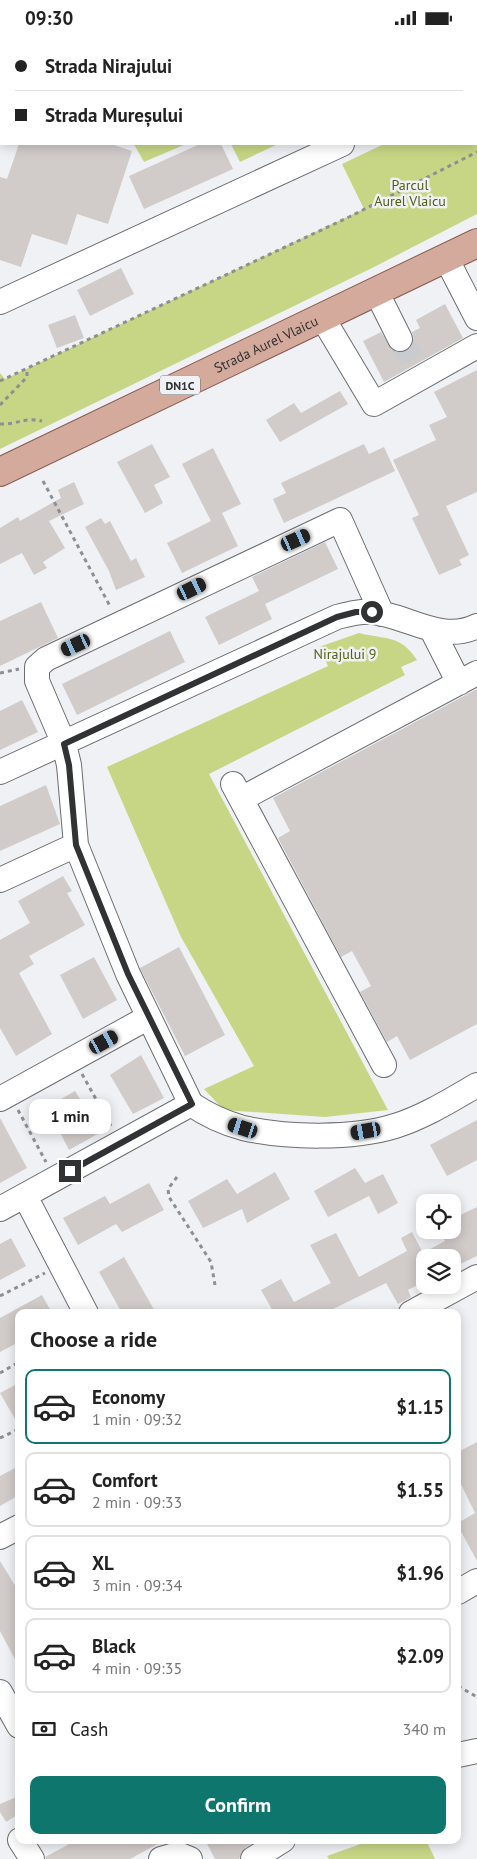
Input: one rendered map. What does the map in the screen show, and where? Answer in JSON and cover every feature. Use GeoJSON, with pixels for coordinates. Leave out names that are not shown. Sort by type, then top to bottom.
{"type":"FeatureCollection","features":[{"type":"Feature","properties":{"kind":"main road","name":"Strada Aurel Vlaicu"},"geometry":{"type":"LineString","coordinates":[[0,472],[477,243]]}},
{"type":"Feature","properties":{"kind":"street"},"geometry":{"type":"LineString","coordinates":[[0,302],[340,145]]}},
{"type":"Feature","properties":{"kind":"street"},"geometry":{"type":"LineString","coordinates":[[446,258],[477,318]]}},
{"type":"Feature","properties":{"kind":"street"},"geometry":{"type":"LineString","coordinates":[[376,291],[400,339]]}},
{"type":"Feature","properties":{"kind":"street"},"geometry":{"type":"LineString","coordinates":[[322,317],[374,404],[419,373],[477,346]]}},
{"type":"Feature","properties":{"kind":"street"},"geometry":{"type":"LineString","coordinates":[[382,614],[340,521],[46,659],[37,667],[37,681],[64,744],[69,765],[76,845],[106,925],[192,1104],[206,1113],[243,1128],[308,1134],[352,1134],[394,1126],[434,1109],[477,1085]]}},
{"type":"Feature","properties":{"kind":"street"},"geometry":{"type":"LineString","coordinates":[[0,772],[337,617],[356,612],[382,614],[432,630],[451,632],[477,626]]}},
{"type":"Feature","properties":{"kind":"street"},"geometry":{"type":"LineString","coordinates":[[384,1065],[237,792],[468,678],[432,630]]}},
{"type":"Feature","properties":{"kind":"street"},"geometry":{"type":"LineString","coordinates":[[0,880],[42,859],[76,845]]}},
{"type":"Feature","properties":{"kind":"street"},"geometry":{"type":"LineString","coordinates":[[0,1099],[149,1017]]}},
{"type":"Feature","properties":{"kind":"street"},"geometry":{"type":"LineString","coordinates":[[0,1209],[192,1104]]}},
{"type":"Feature","properties":{"kind":"street"},"geometry":{"type":"LineString","coordinates":[[25,1196],[84,1309]]}},
{"type":"Feature","properties":{"kind":"street"},"geometry":{"type":"LineString","coordinates":[[418,1309],[477,1277]]}},
{"type":"Feature","properties":{"kind":"street"},"geometry":{"type":"LineString","coordinates":[[0,1537],[15,1529]]}},
{"type":"Feature","properties":{"kind":"street"},"geometry":{"type":"LineString","coordinates":[[461,1590],[477,1581]]}},
{"type":"Feature","properties":{"kind":"street"},"geometry":{"type":"LineString","coordinates":[[0,1692],[15,1719]]}},
{"type":"Feature","properties":{"kind":"street"},"geometry":{"type":"LineString","coordinates":[[461,1754],[477,1751]]}},
{"type":"Feature","properties":{"kind":"street"},"geometry":{"type":"LineString","coordinates":[[20,1844],[32,1859]]}},
{"type":"Feature","properties":{"kind":"street"},"geometry":{"type":"LineString","coordinates":[[253,1859],[276,1844]]}},
{"type":"Feature","properties":{"kind":"street"},"geometry":{"type":"LineString","coordinates":[[161,1859],[178,1854],[190,1859]]}},
{"type":"Feature","properties":{"kind":"path"},"geometry":{"type":"LineString","coordinates":[[0,381],[349,217],[477,153]]}},
{"type":"Feature","properties":{"kind":"path"},"geometry":{"type":"LineString","coordinates":[[0,405],[27,377],[27,368]]}},
{"type":"Feature","properties":{"kind":"path"},"geometry":{"type":"LineString","coordinates":[[0,424],[9,425],[28,418],[42,421]]}},
{"type":"Feature","properties":{"kind":"path"},"geometry":{"type":"LineString","coordinates":[[43,481],[120,624]]}},
{"type":"Feature","properties":{"kind":"path"},"geometry":{"type":"LineString","coordinates":[[86,1080],[109,1123]]}},
{"type":"Feature","properties":{"kind":"path"},"geometry":{"type":"LineString","coordinates":[[23,1118],[45,1160]]}},
{"type":"Feature","properties":{"kind":"path"},"geometry":{"type":"LineString","coordinates":[[177,1177],[168,1189],[170,1197],[211,1262],[215,1285]]}},
{"type":"Feature","properties":{"kind":"path"},"geometry":{"type":"LineString","coordinates":[[0,1296],[44,1273]]}},
{"type":"Feature","properties":{"kind":"path"},"geometry":{"type":"LineString","coordinates":[[0,1373],[15,1365]]}},
{"type":"Feature","properties":{"kind":"path"},"geometry":{"type":"LineString","coordinates":[[0,1438],[15,1431]]}},
{"type":"Feature","properties":{"kind":"path"},"geometry":{"type":"LineString","coordinates":[[461,1688],[477,1697]]}},
{"type":"Feature","properties":{"kind":"green space"},"geometry":{"type":"Polygon","coordinates":[[[135,145],[184,145],[144,162],[135,145]]]}},
{"type":"Feature","properties":{"kind":"green space"},"geometry":{"type":"Polygon","coordinates":[[[232,145],[276,145],[240,162],[232,145]]]}},
{"type":"Feature","properties":{"kind":"green space","name":"Parcul Aurel Vlaicu"},"geometry":{"type":"Polygon","coordinates":[[[382,145],[477,145],[477,214],[374,267],[0,449],[0,373],[5,379],[364,209],[342,164],[382,145]]]}},
{"type":"Feature","properties":{"kind":"green space","name":"Nirajului 9"},"geometry":{"type":"Polygon","coordinates":[[[359,633],[392,639],[405,646],[417,660],[401,667],[405,675],[209,774],[388,1110],[325,1117],[224,1110],[204,1089],[254,1066],[181,937],[107,767],[328,666],[319,647],[359,633]]]}},
{"type":"Feature","properties":{"kind":"green space"},"geometry":{"type":"Polygon","coordinates":[[[361,1844],[428,1844],[435,1859],[329,1859],[327,1856],[361,1844]]]}},
{"type":"Feature","properties":{"kind":"building"},"geometry":{"type":"Polygon","coordinates":[[[19,145],[114,145],[132,151],[108,224],[77,214],[67,245],[32,234],[21,267],[0,260],[0,177],[7,179],[19,145]]]}},
{"type":"Feature","properties":{"kind":"building"},"geometry":{"type":"Polygon","coordinates":[[[198,145],[221,145],[233,169],[144,209],[129,176],[198,145]]]}},
{"type":"Feature","properties":{"kind":"building"},"geometry":{"type":"Polygon","coordinates":[[[121,268],[134,294],[90,316],[77,290],[121,268]]]}},
{"type":"Feature","properties":{"kind":"building"},"geometry":{"type":"Polygon","coordinates":[[[445,304],[463,338],[384,382],[363,341],[381,332],[392,350],[399,353],[406,351],[411,347],[414,340],[412,332],[420,328],[416,320],[445,304]]]}},
{"type":"Feature","properties":{"kind":"building"},"geometry":{"type":"Polygon","coordinates":[[[75,315],[84,338],[57,348],[48,325],[75,315]]]}},
{"type":"Feature","properties":{"kind":"building"},"geometry":{"type":"Polygon","coordinates":[[[477,370],[477,492],[446,506],[469,555],[459,560],[462,565],[439,575],[412,518],[419,515],[393,460],[436,440],[429,425],[447,417],[434,392],[477,370]]]}},
{"type":"Feature","properties":{"kind":"building"},"geometry":{"type":"Polygon","coordinates":[[[340,391],[348,404],[280,442],[266,420],[294,403],[301,413],[340,391]]]}},
{"type":"Feature","properties":{"kind":"building"},"geometry":{"type":"Polygon","coordinates":[[[152,444],[170,477],[154,485],[163,503],[145,513],[117,462],[152,444]]]}},
{"type":"Feature","properties":{"kind":"building"},"geometry":{"type":"Polygon","coordinates":[[[364,444],[369,454],[384,447],[395,471],[284,523],[273,499],[286,493],[281,483],[364,444]]]}},
{"type":"Feature","properties":{"kind":"building"},"geometry":{"type":"Polygon","coordinates":[[[213,448],[241,504],[222,513],[238,546],[182,573],[167,543],[211,521],[182,464],[213,448]]]}},
{"type":"Feature","properties":{"kind":"building"},"geometry":{"type":"Polygon","coordinates":[[[74,482],[84,504],[49,521],[65,548],[43,562],[47,568],[34,575],[22,553],[0,564],[0,528],[18,517],[20,521],[61,498],[58,490],[74,482]]]}},
{"type":"Feature","properties":{"kind":"building"},"geometry":{"type":"Polygon","coordinates":[[[101,518],[105,524],[110,521],[131,561],[136,558],[145,577],[116,590],[109,571],[85,527],[101,518]]]}},
{"type":"Feature","properties":{"kind":"building"},"geometry":{"type":"Polygon","coordinates":[[[325,542],[338,569],[265,604],[272,619],[219,645],[205,617],[259,591],[252,577],[325,542]]]}},
{"type":"Feature","properties":{"kind":"building"},"geometry":{"type":"Polygon","coordinates":[[[41,602],[58,638],[0,666],[0,621],[41,602]]]}},
{"type":"Feature","properties":{"kind":"building"},"geometry":{"type":"Polygon","coordinates":[[[170,631],[185,662],[77,715],[62,684],[170,631]]]}},
{"type":"Feature","properties":{"kind":"building"},"geometry":{"type":"Polygon","coordinates":[[[477,689],[477,1024],[410,1060],[397,1036],[387,1042],[360,992],[371,986],[352,951],[341,957],[278,838],[290,831],[273,798],[477,689]]]}},
{"type":"Feature","properties":{"kind":"building"},"geometry":{"type":"Polygon","coordinates":[[[22,700],[38,732],[0,750],[0,711],[22,700]]]}},
{"type":"Feature","properties":{"kind":"building"},"geometry":{"type":"Polygon","coordinates":[[[46,785],[60,824],[0,851],[0,806],[46,785]]]}},
{"type":"Feature","properties":{"kind":"building"},"geometry":{"type":"Polygon","coordinates":[[[63,876],[72,891],[67,893],[85,925],[29,956],[34,964],[19,973],[52,1034],[16,1056],[0,1028],[0,940],[30,923],[18,901],[63,876]]]}},
{"type":"Feature","properties":{"kind":"building"},"geometry":{"type":"Polygon","coordinates":[[[179,947],[225,1035],[185,1056],[140,968],[179,947]]]}},
{"type":"Feature","properties":{"kind":"building"},"geometry":{"type":"Polygon","coordinates":[[[94,957],[117,1000],[83,1019],[60,975],[94,957]]]}},
{"type":"Feature","properties":{"kind":"building"},"geometry":{"type":"Polygon","coordinates":[[[141,1055],[164,1098],[133,1114],[110,1075],[141,1055]]]}},
{"type":"Feature","properties":{"kind":"building"},"geometry":{"type":"Polygon","coordinates":[[[75,1091],[101,1132],[69,1150],[47,1107],[75,1091]]]}},
{"type":"Feature","properties":{"kind":"building"},"geometry":{"type":"Polygon","coordinates":[[[0,1118],[27,1168],[0,1183],[0,1118]]]}},
{"type":"Feature","properties":{"kind":"building"},"geometry":{"type":"Polygon","coordinates":[[[477,1120],[477,1160],[447,1176],[430,1145],[477,1120]]]}},
{"type":"Feature","properties":{"kind":"building"},"geometry":{"type":"Polygon","coordinates":[[[355,1168],[365,1183],[383,1174],[398,1203],[378,1214],[369,1196],[328,1217],[314,1191],[355,1168]]]}},
{"type":"Feature","properties":{"kind":"building"},"geometry":{"type":"Polygon","coordinates":[[[275,1172],[290,1199],[247,1223],[242,1209],[203,1228],[188,1201],[227,1179],[237,1194],[275,1172]]]}},
{"type":"Feature","properties":{"kind":"building"},"geometry":{"type":"Polygon","coordinates":[[[149,1183],[164,1210],[122,1232],[116,1224],[78,1245],[63,1218],[105,1196],[110,1204],[149,1183]]]}},
{"type":"Feature","properties":{"kind":"building"},"geometry":{"type":"Polygon","coordinates":[[[477,1207],[477,1256],[461,1264],[461,1249],[430,1249],[445,1241],[444,1239],[461,1239],[461,1215],[477,1207]]]}},
{"type":"Feature","properties":{"kind":"building"},"geometry":{"type":"Polygon","coordinates":[[[412,1232],[421,1249],[416,1249],[416,1286],[408,1290],[411,1297],[398,1304],[386,1283],[333,1309],[272,1309],[261,1290],[281,1279],[294,1302],[331,1283],[310,1245],[336,1233],[359,1277],[407,1251],[401,1238],[412,1232]]]}},
{"type":"Feature","properties":{"kind":"building"},"geometry":{"type":"Polygon","coordinates":[[[11,1238],[26,1266],[0,1280],[0,1244],[11,1238]]]}},
{"type":"Feature","properties":{"kind":"building"},"geometry":{"type":"Polygon","coordinates":[[[124,1257],[154,1309],[120,1309],[99,1272],[124,1257]]]}},
{"type":"Feature","properties":{"kind":"building"},"geometry":{"type":"Polygon","coordinates":[[[42,1295],[50,1309],[16,1309],[42,1295]]]}},
{"type":"Feature","properties":{"kind":"building"},"geometry":{"type":"Polygon","coordinates":[[[15,1310],[15,1344],[0,1352],[0,1318],[15,1310]]]}},
{"type":"Feature","properties":{"kind":"building"},"geometry":{"type":"Polygon","coordinates":[[[15,1385],[15,1419],[0,1393],[15,1385]]]}},
{"type":"Feature","properties":{"kind":"building"},"geometry":{"type":"Polygon","coordinates":[[[477,1442],[477,1561],[461,1532],[461,1521],[475,1513],[461,1484],[461,1450],[477,1442]]]}},
{"type":"Feature","properties":{"kind":"building"},"geometry":{"type":"Polygon","coordinates":[[[15,1468],[15,1497],[0,1506],[0,1476],[15,1468]]]}},
{"type":"Feature","properties":{"kind":"building"},"geometry":{"type":"Polygon","coordinates":[[[0,1561],[15,1585],[15,1659],[0,1631],[0,1561]]]}},
{"type":"Feature","properties":{"kind":"building"},"geometry":{"type":"Polygon","coordinates":[[[15,1798],[15,1816],[6,1822],[0,1812],[0,1804],[15,1798]]]}},
{"type":"Feature","properties":{"kind":"building"},"geometry":{"type":"Polygon","coordinates":[[[69,1844],[158,1844],[130,1859],[46,1859],[45,1857],[69,1844]]]}},
{"type":"Feature","properties":{"kind":"building"},"geometry":{"type":"Polygon","coordinates":[[[207,1844],[251,1844],[245,1848],[239,1859],[215,1859],[207,1844]]]}},
{"type":"Feature","properties":{"kind":"tunnel"},"geometry":{"type":"LineString","coordinates":[[400,339],[416,368]]}},
{"type":"Feature","properties":{"kind":"route"},"geometry":{"type":"LineString","coordinates":[[70,1171],[192,1104],[183,1090],[128,974],[101,912],[76,845],[72,820],[72,792],[69,765],[64,744],[337,617],[356,612],[372,612]]}}]}
